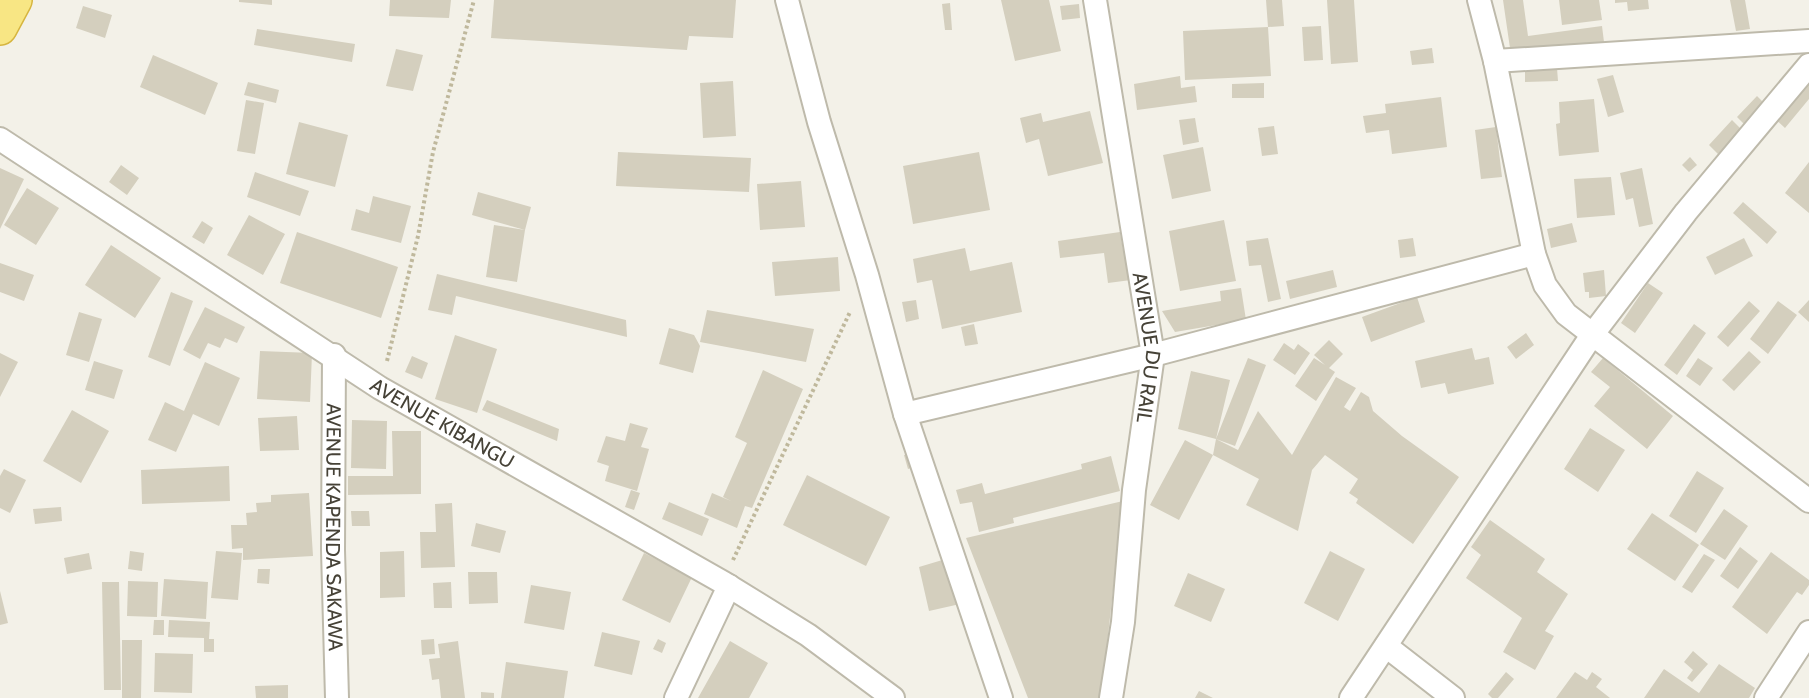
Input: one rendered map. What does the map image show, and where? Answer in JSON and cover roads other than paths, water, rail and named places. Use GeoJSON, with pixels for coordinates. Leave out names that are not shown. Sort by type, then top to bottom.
{"type":"FeatureCollection","features":[{"type":"Feature","properties":{"kind":"highway"},"geometry":{"type":"LineString","coordinates":[[0,28],[15,0]]}},
{"type":"Feature","properties":{"kind":"street"},"geometry":{"type":"LineString","coordinates":[[787,0],[819,122],[867,275],[905,414],[1001,698]]}},
{"type":"Feature","properties":{"kind":"street","name":"AVENUE DU RAIL"},"geometry":{"type":"LineString","coordinates":[[1095,0],[1153,355],[1134,490],[1123,622],[1111,698]]}},
{"type":"Feature","properties":{"kind":"street"},"geometry":{"type":"LineString","coordinates":[[1479,0],[1495,61],[1534,254],[1545,285],[1566,314],[1809,501]]}},
{"type":"Feature","properties":{"kind":"street"},"geometry":{"type":"LineString","coordinates":[[1495,61],[1809,41]]}},
{"type":"Feature","properties":{"kind":"street"},"geometry":{"type":"LineString","coordinates":[[1351,698],[1592,335],[1686,212],[1809,65]]}},
{"type":"Feature","properties":{"kind":"street","name":"AVENUE KIBANGU"},"geometry":{"type":"LineString","coordinates":[[0,139],[380,388],[726,585],[808,635],[893,698]]}},
{"type":"Feature","properties":{"kind":"street"},"geometry":{"type":"LineString","coordinates":[[905,414],[1153,355],[1534,254]]}},
{"type":"Feature","properties":{"kind":"street","name":"AVENUE KAPENDA SAKAWA"},"geometry":{"type":"LineString","coordinates":[[334,356],[333,550],[337,698]]}},
{"type":"Feature","properties":{"kind":"street"},"geometry":{"type":"LineString","coordinates":[[676,698],[726,585]]}},
{"type":"Feature","properties":{"kind":"street"},"geometry":{"type":"LineString","coordinates":[[1766,698],[1809,632]]}},
{"type":"Feature","properties":{"kind":"street"},"geometry":{"type":"LineString","coordinates":[[1386,646],[1453,698]]}}]}
